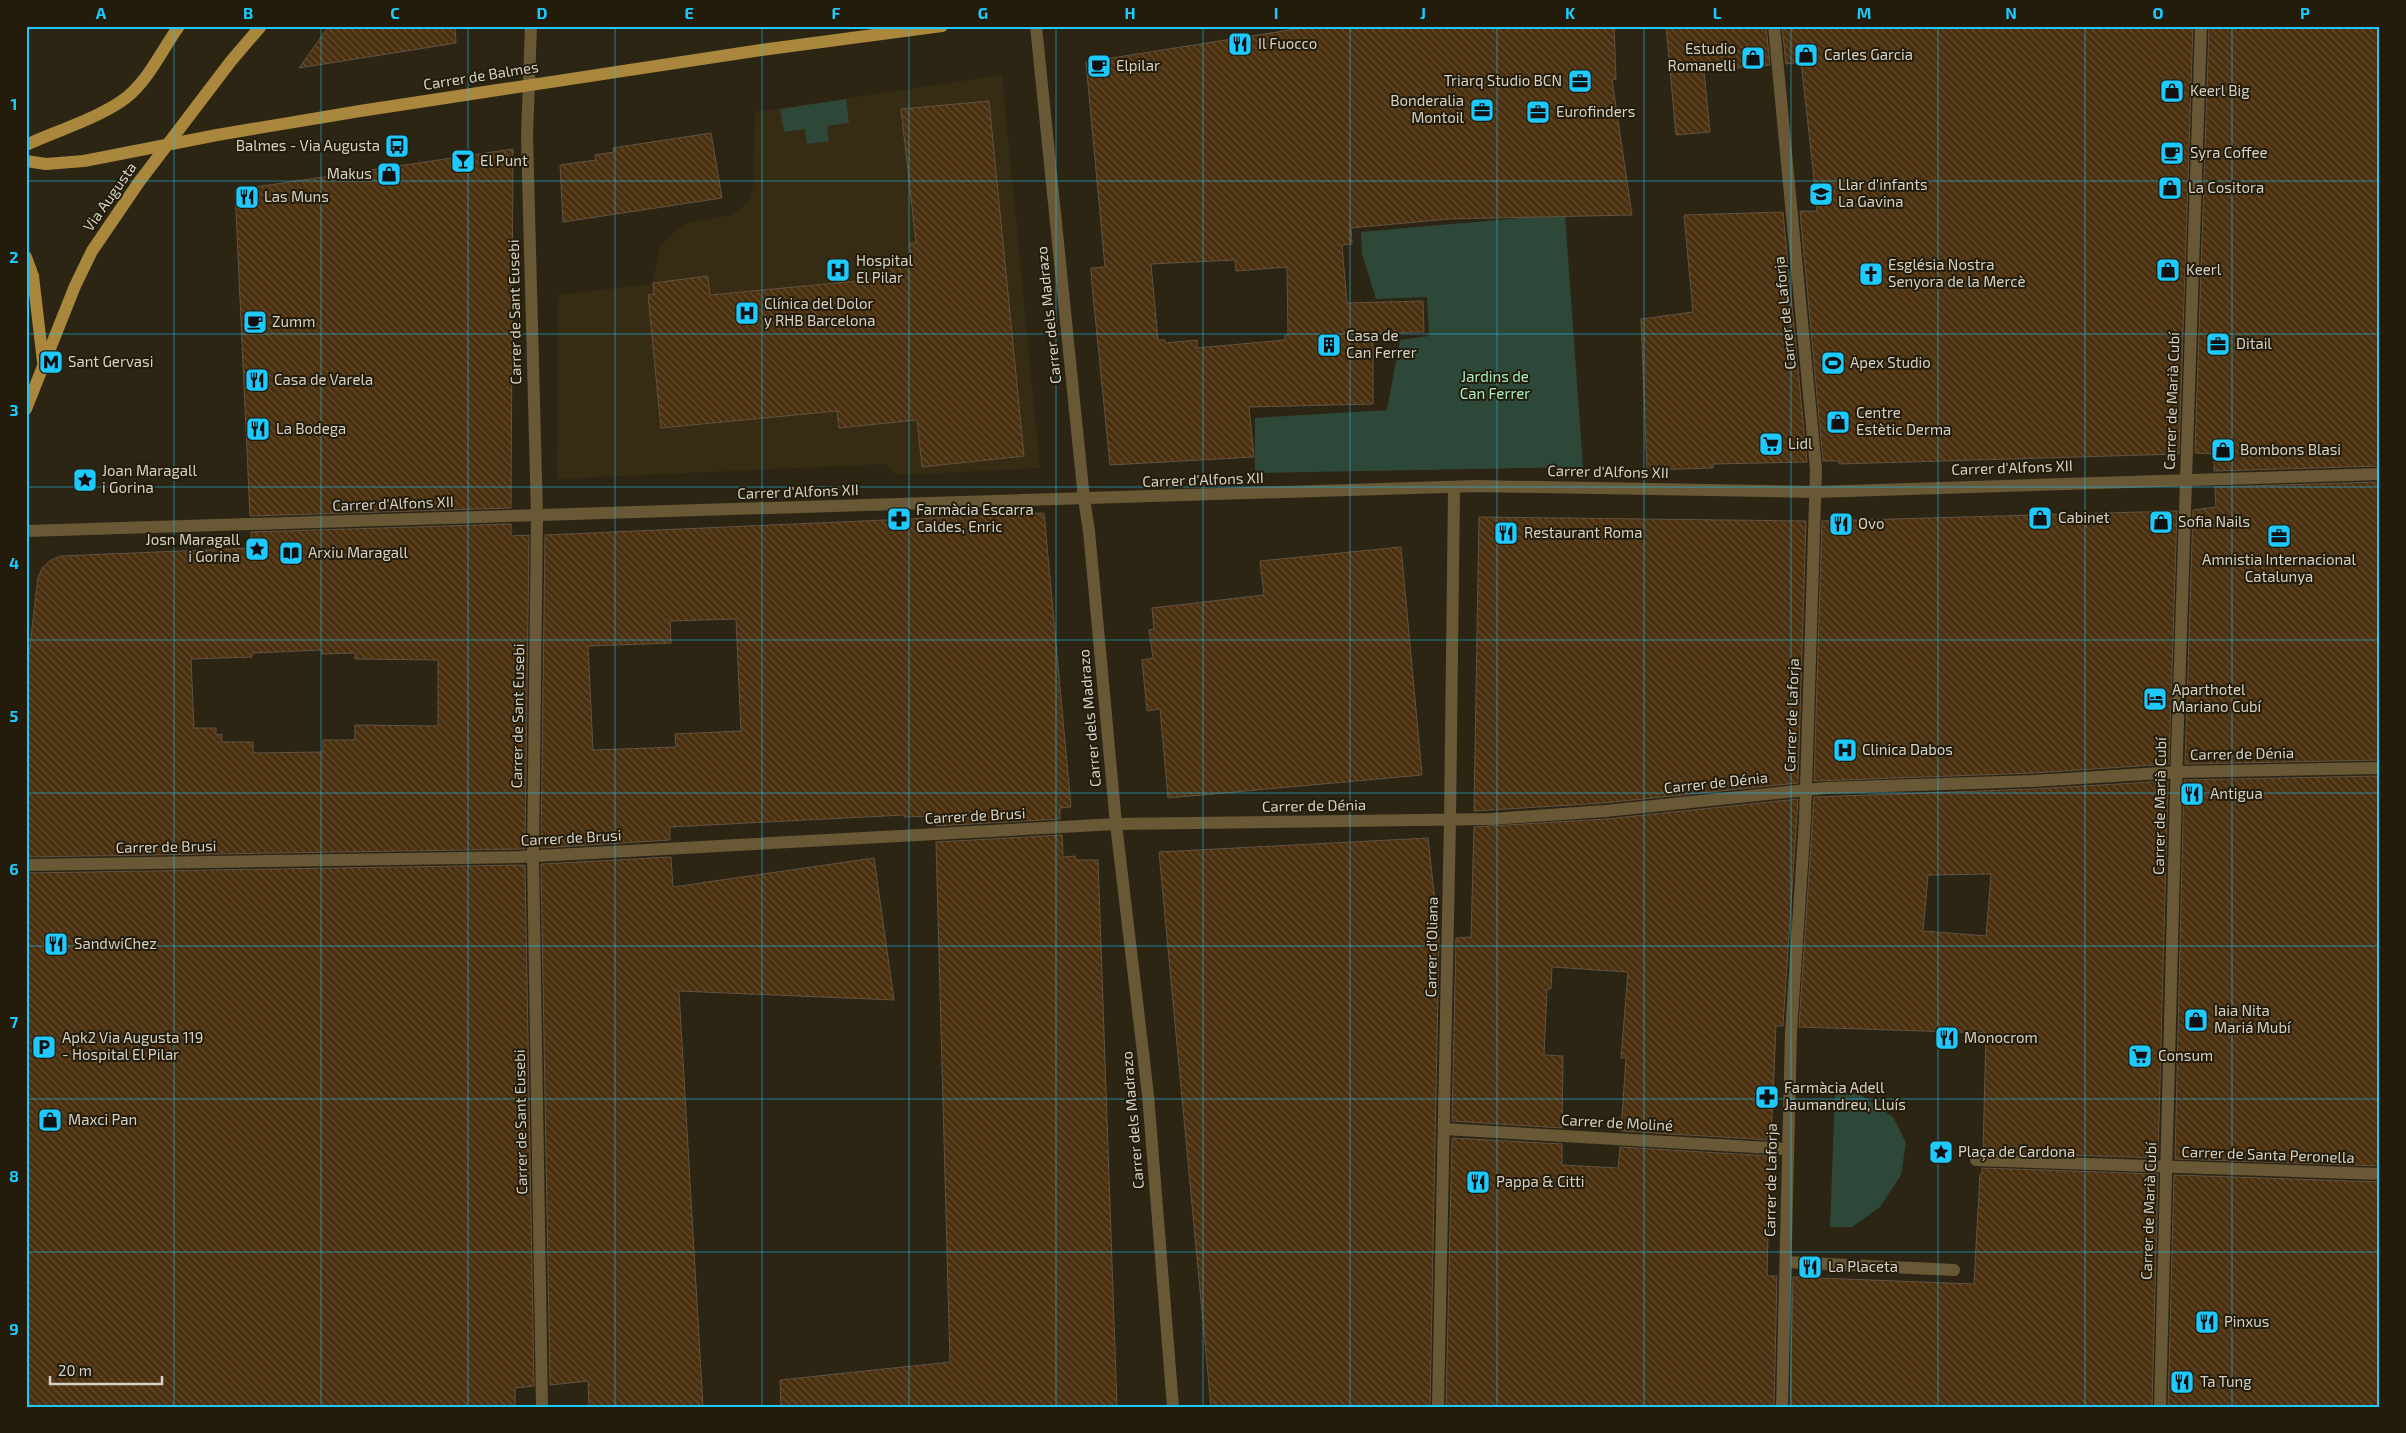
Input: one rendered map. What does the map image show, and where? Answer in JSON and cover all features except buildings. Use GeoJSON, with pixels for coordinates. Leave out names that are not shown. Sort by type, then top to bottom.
{"type":"FeatureCollection","features":[{"type":"Feature","properties":{"kind":"main road"},"geometry":{"type":"LineString","coordinates":[[26,145],[109,108],[127,97],[141,83],[179,26]]}},
{"type":"Feature","properties":{"kind":"main road","name":"Via Augusta"},"geometry":{"type":"LineString","coordinates":[[26,409],[43,364],[92,251],[139,182],[170,144],[231,61],[261,26]]}},
{"type":"Feature","properties":{"kind":"main road","name":"Carrer de Balmes"},"geometry":{"type":"LineString","coordinates":[[26,161],[46,164],[84,161],[170,144],[528,85],[761,50],[942,26]]}},
{"type":"Feature","properties":{"kind":"main road"},"geometry":{"type":"LineString","coordinates":[[26,258],[33,276],[43,364]]}},
{"type":"Feature","properties":{"kind":"street","name":"Carrer de Sant Eusebi"},"geometry":{"type":"LineString","coordinates":[[531,26],[527,136],[537,516],[533,856],[542,1407]]}},
{"type":"Feature","properties":{"kind":"street","name":"Carrer dels Madrazo"},"geometry":{"type":"LineString","coordinates":[[1036,26],[1084,499],[1090,541],[1116,824],[1148,1095],[1173,1407]]}},
{"type":"Feature","properties":{"kind":"street","name":"Carrer de Laforja"},"geometry":{"type":"LineString","coordinates":[[1774,26],[1816,469],[1806,790],[1791,1032],[1782,1407]]}},
{"type":"Feature","properties":{"kind":"street","name":"Carrer de Marià Cubí"},"geometry":{"type":"LineString","coordinates":[[2160,1407],[2177,772],[2201,26]]}},
{"type":"Feature","properties":{"kind":"street","name":"Carrer d'Alfons XII"},"geometry":{"type":"LineString","coordinates":[[26,531],[1476,486],[1816,492],[2380,474]]}},
{"type":"Feature","properties":{"kind":"street","name":"Carrer d'Oliana"},"geometry":{"type":"LineString","coordinates":[[1438,1407],[1450,820],[1454,488]]}},
{"type":"Feature","properties":{"kind":"street","name":"Carrer de Dénia"},"geometry":{"type":"LineString","coordinates":[[1116,824],[1492,819],[1605,811],[1806,790],[2033,781],[2177,772],[2380,768]]}},
{"type":"Feature","properties":{"kind":"street","name":"Carrer de Brusi"},"geometry":{"type":"LineString","coordinates":[[26,865],[533,856],[1116,824]]}},
{"type":"Feature","properties":{"kind":"street","name":"Carrer de Moliné"},"geometry":{"type":"LineString","coordinates":[[1444,1129],[1788,1149]]}},
{"type":"Feature","properties":{"kind":"street","name":"Carrer de Santa Peronella"},"geometry":{"type":"LineString","coordinates":[[1976,1160],[2380,1174]]}},
{"type":"Feature","properties":{"kind":"street"},"geometry":{"type":"LineString","coordinates":[[1786,1262],[1954,1270]]}},
{"type":"Feature","properties":{"kind":"shaded area","name":"Hospital El Pilar"},"geometry":{"type":"Polygon","coordinates":[[[1002,75],[1040,468],[901,475],[894,473],[887,464],[557,479],[558,295],[652,284],[659,250],[671,234],[690,222],[731,215],[741,209],[750,198],[753,186],[755,112],[1002,75]]]}},
{"type":"Feature","properties":{"kind":"green space"},"geometry":{"type":"Polygon","coordinates":[[[846,99],[849,123],[827,126],[829,141],[807,144],[805,129],[784,132],[780,109],[846,99]]]}},
{"type":"Feature","properties":{"kind":"green space","name":"Jardins de Can Ferrer"},"geometry":{"type":"Polygon","coordinates":[[[1565,214],[1583,467],[1255,473],[1255,418],[1387,410],[1400,340],[1429,336],[1427,297],[1376,299],[1362,254],[1361,232],[1565,214]]]}},
{"type":"Feature","properties":{"kind":"green space"},"geometry":{"type":"Polygon","coordinates":[[[1835,1091],[1858,1093],[1893,1117],[1906,1143],[1901,1175],[1880,1207],[1852,1227],[1830,1227],[1835,1091]]]}},
{"type":"Feature","properties":{"kind":"place","name":"Il Fuocco"},"geometry":{"type":"Point","coordinates":[1240,44]}},
{"type":"Feature","properties":{"kind":"place","name":"Carles Garcia"},"geometry":{"type":"Point","coordinates":[1806,55]}},
{"type":"Feature","properties":{"kind":"place","name":"Estudio Romanelli"},"geometry":{"type":"Point","coordinates":[1753,58]}},
{"type":"Feature","properties":{"kind":"place","name":"Elpilar"},"geometry":{"type":"Point","coordinates":[1099,66]}},
{"type":"Feature","properties":{"kind":"place","name":"Triarq Studio BCN"},"geometry":{"type":"Point","coordinates":[1580,81]}},
{"type":"Feature","properties":{"kind":"place","name":"Keerl Big"},"geometry":{"type":"Point","coordinates":[2172,91]}},
{"type":"Feature","properties":{"kind":"place","name":"Bonderalia Montoil"},"geometry":{"type":"Point","coordinates":[1482,110]}},
{"type":"Feature","properties":{"kind":"place","name":"Eurofinders"},"geometry":{"type":"Point","coordinates":[1538,112]}},
{"type":"Feature","properties":{"kind":"place","name":"Balmes - Via Augusta"},"geometry":{"type":"Point","coordinates":[397,146]}},
{"type":"Feature","properties":{"kind":"place","name":"Syra Coffee"},"geometry":{"type":"Point","coordinates":[2172,153]}},
{"type":"Feature","properties":{"kind":"place","name":"El Punt"},"geometry":{"type":"Point","coordinates":[463,161]}},
{"type":"Feature","properties":{"kind":"place","name":"Makus"},"geometry":{"type":"Point","coordinates":[389,174]}},
{"type":"Feature","properties":{"kind":"place","name":"La Cositora"},"geometry":{"type":"Point","coordinates":[2170,188]}},
{"type":"Feature","properties":{"kind":"place","name":"Llar d'infants La Gavina"},"geometry":{"type":"Point","coordinates":[1821,194]}},
{"type":"Feature","properties":{"kind":"place","name":"Las Muns"},"geometry":{"type":"Point","coordinates":[247,197]}},
{"type":"Feature","properties":{"kind":"place","name":"Hospital El Pilar"},"geometry":{"type":"Point","coordinates":[838,270]}},
{"type":"Feature","properties":{"kind":"place","name":"Keerl"},"geometry":{"type":"Point","coordinates":[2168,270]}},
{"type":"Feature","properties":{"kind":"place","name":"Església Nostra Senyora de la Mercè"},"geometry":{"type":"Point","coordinates":[1871,274]}},
{"type":"Feature","properties":{"kind":"place","name":"Clínica del Dolor y RHB Barcelona"},"geometry":{"type":"Point","coordinates":[747,313]}},
{"type":"Feature","properties":{"kind":"place","name":"Zumm"},"geometry":{"type":"Point","coordinates":[255,322]}},
{"type":"Feature","properties":{"kind":"place","name":"Ditail"},"geometry":{"type":"Point","coordinates":[2218,344]}},
{"type":"Feature","properties":{"kind":"place","name":"Casa de Can Ferrer"},"geometry":{"type":"Point","coordinates":[1329,345]}},
{"type":"Feature","properties":{"kind":"place","name":"Sant Gervasi"},"geometry":{"type":"Point","coordinates":[51,362]}},
{"type":"Feature","properties":{"kind":"place","name":"Apex Studio"},"geometry":{"type":"Point","coordinates":[1833,363]}},
{"type":"Feature","properties":{"kind":"place","name":"Casa de Varela"},"geometry":{"type":"Point","coordinates":[257,380]}},
{"type":"Feature","properties":{"kind":"place","name":"Centre Estètic Derma"},"geometry":{"type":"Point","coordinates":[1838,422]}},
{"type":"Feature","properties":{"kind":"place","name":"La Bodega"},"geometry":{"type":"Point","coordinates":[258,429]}},
{"type":"Feature","properties":{"kind":"place","name":"Lidl"},"geometry":{"type":"Point","coordinates":[1771,444]}},
{"type":"Feature","properties":{"kind":"place","name":"Bombons Blasi"},"geometry":{"type":"Point","coordinates":[2223,450]}},
{"type":"Feature","properties":{"kind":"place","name":"Joan Maragall i Gorina"},"geometry":{"type":"Point","coordinates":[85,480]}},
{"type":"Feature","properties":{"kind":"place","name":"Cabinet"},"geometry":{"type":"Point","coordinates":[2040,518]}},
{"type":"Feature","properties":{"kind":"place","name":"Farmàcia Escarra Caldes, Enric"},"geometry":{"type":"Point","coordinates":[899,519]}},
{"type":"Feature","properties":{"kind":"place","name":"Sofia Nails"},"geometry":{"type":"Point","coordinates":[2161,522]}},
{"type":"Feature","properties":{"kind":"place","name":"Ovo"},"geometry":{"type":"Point","coordinates":[1841,524]}},
{"type":"Feature","properties":{"kind":"place","name":"Restaurant Roma"},"geometry":{"type":"Point","coordinates":[1506,533]}},
{"type":"Feature","properties":{"kind":"place","name":"Amnistia Internacional Catalunya"},"geometry":{"type":"Point","coordinates":[2279,536]}},
{"type":"Feature","properties":{"kind":"place","name":"Josn Maragall i Gorina"},"geometry":{"type":"Point","coordinates":[257,549]}},
{"type":"Feature","properties":{"kind":"place","name":"Arxiu Maragall"},"geometry":{"type":"Point","coordinates":[291,553]}},
{"type":"Feature","properties":{"kind":"place","name":"Aparthotel Mariano Cubí"},"geometry":{"type":"Point","coordinates":[2155,699]}},
{"type":"Feature","properties":{"kind":"place","name":"Clinica Dabos"},"geometry":{"type":"Point","coordinates":[1845,750]}},
{"type":"Feature","properties":{"kind":"place","name":"Antigua"},"geometry":{"type":"Point","coordinates":[2192,794]}},
{"type":"Feature","properties":{"kind":"place","name":"SandwiChez"},"geometry":{"type":"Point","coordinates":[56,944]}},
{"type":"Feature","properties":{"kind":"place","name":"Iaia Nita Mariá Mubí"},"geometry":{"type":"Point","coordinates":[2196,1020]}},
{"type":"Feature","properties":{"kind":"place","name":"Monocrom"},"geometry":{"type":"Point","coordinates":[1947,1038]}},
{"type":"Feature","properties":{"kind":"place","name":"Apk2 Via Augusta 119 - Hospital El Pilar"},"geometry":{"type":"Point","coordinates":[44,1047]}},
{"type":"Feature","properties":{"kind":"place","name":"Consum"},"geometry":{"type":"Point","coordinates":[2140,1056]}},
{"type":"Feature","properties":{"kind":"place","name":"Farmàcia Adell Jaumandreu, Lluís"},"geometry":{"type":"Point","coordinates":[1767,1097]}},
{"type":"Feature","properties":{"kind":"place","name":"Maxci Pan"},"geometry":{"type":"Point","coordinates":[50,1120]}},
{"type":"Feature","properties":{"kind":"place","name":"Plaça de Cardona"},"geometry":{"type":"Point","coordinates":[1941,1152]}},
{"type":"Feature","properties":{"kind":"place","name":"Pappa & Citti"},"geometry":{"type":"Point","coordinates":[1478,1182]}},
{"type":"Feature","properties":{"kind":"place","name":"La Placeta"},"geometry":{"type":"Point","coordinates":[1810,1267]}},
{"type":"Feature","properties":{"kind":"place","name":"Pinxus"},"geometry":{"type":"Point","coordinates":[2207,1322]}},
{"type":"Feature","properties":{"kind":"place","name":"Ta Tung"},"geometry":{"type":"Point","coordinates":[2182,1382]}}]}
